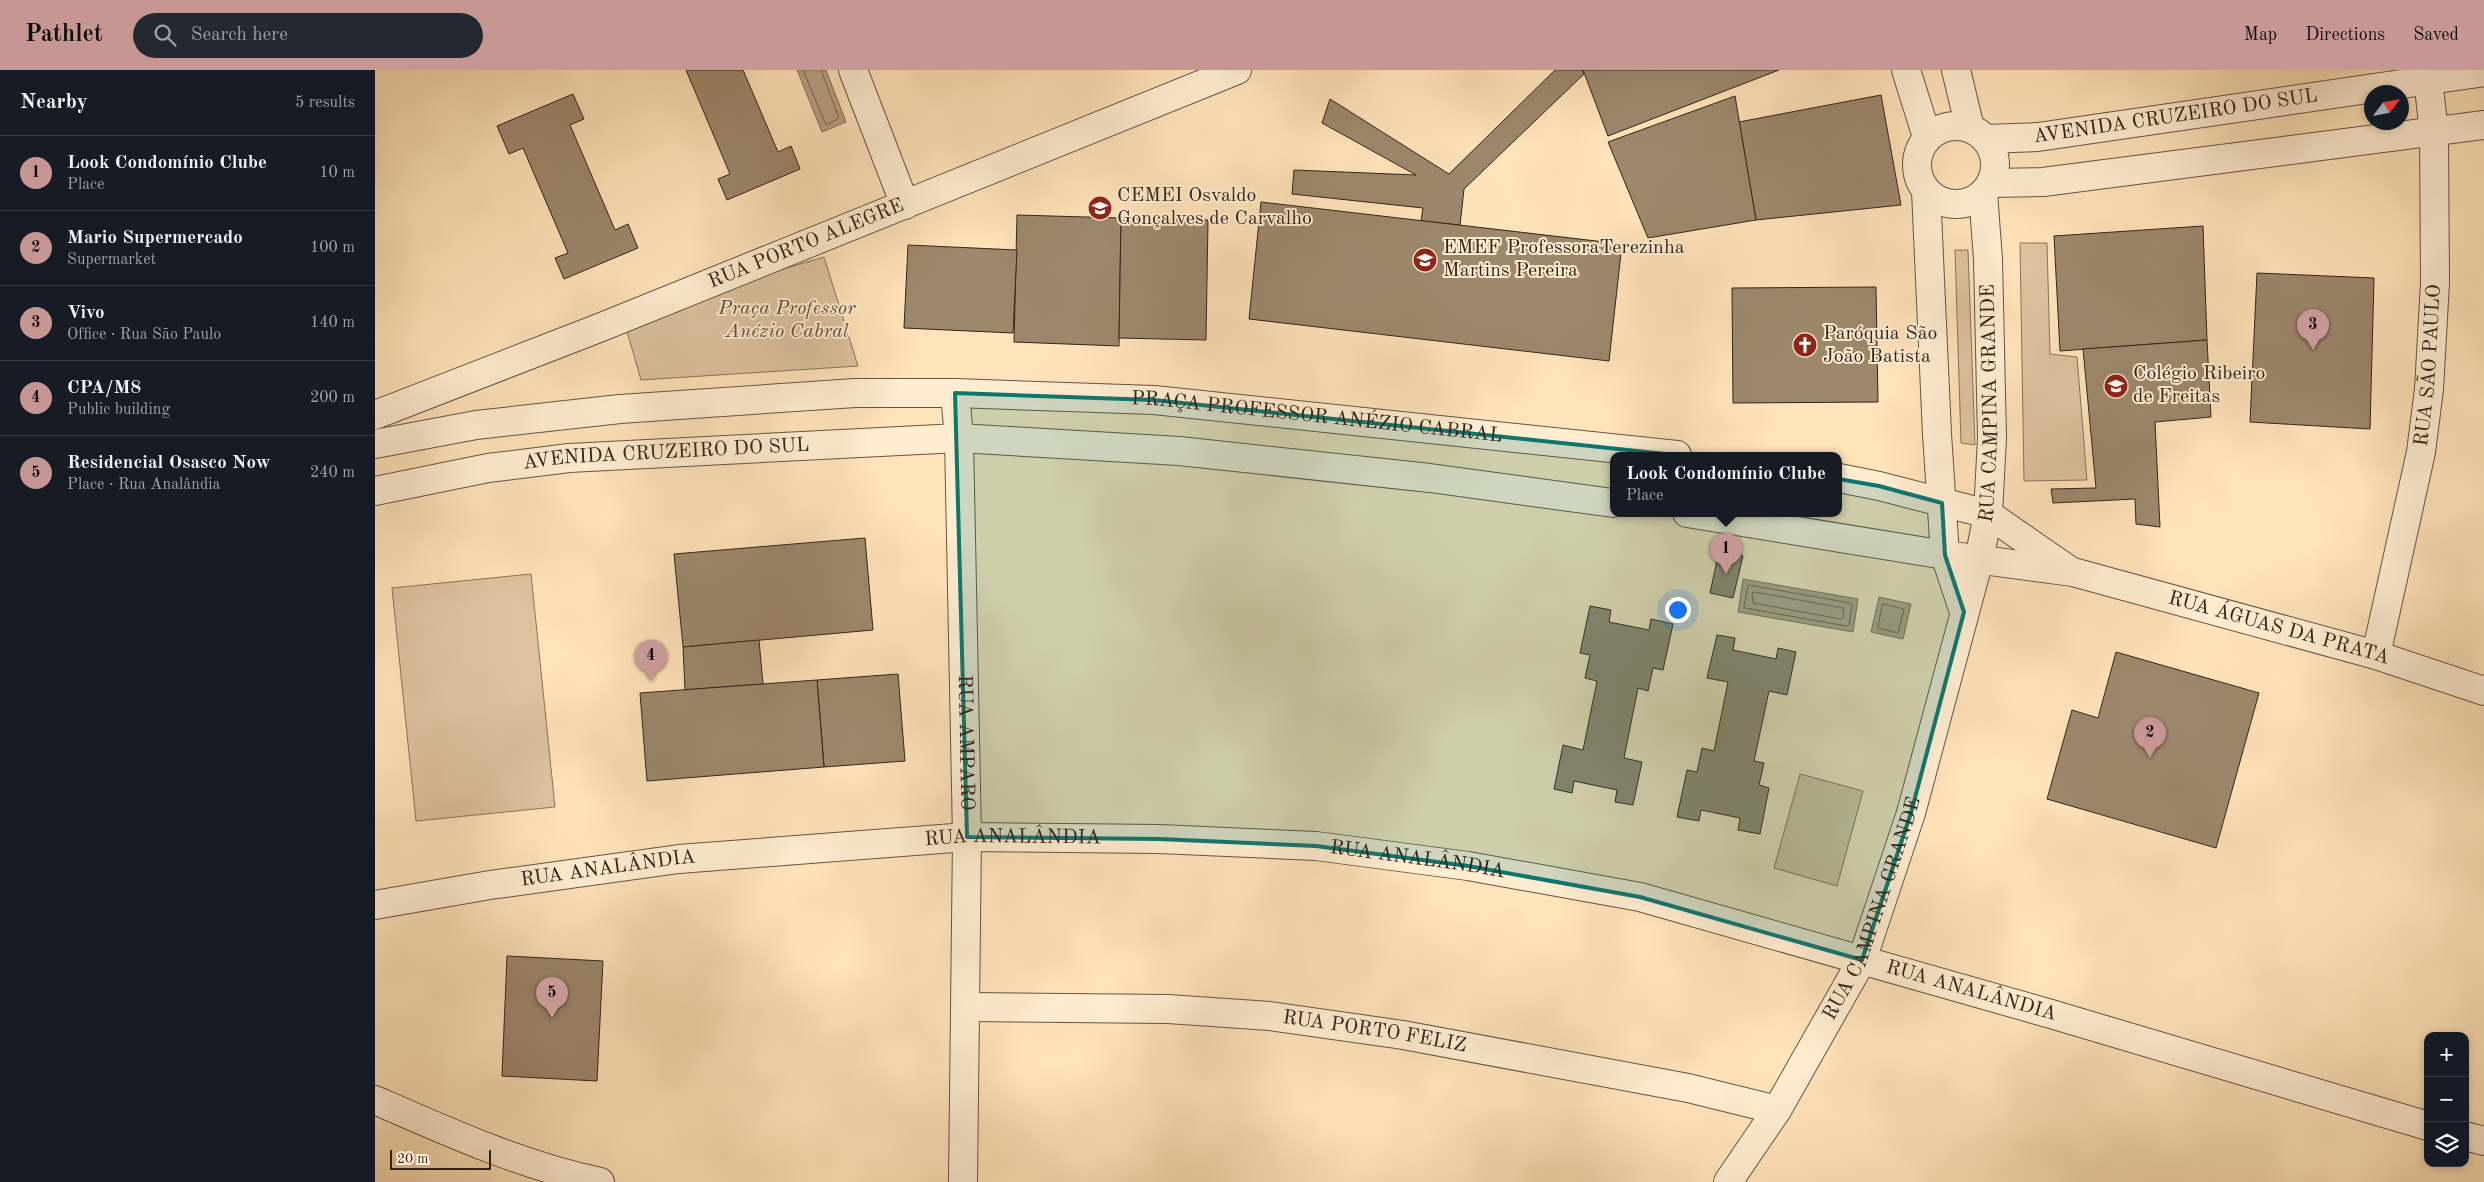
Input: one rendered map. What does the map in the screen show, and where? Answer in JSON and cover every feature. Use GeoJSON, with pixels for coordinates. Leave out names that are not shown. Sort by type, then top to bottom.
{"type":"FeatureCollection","features":[{"type":"Feature","properties":{"kind":"street"},"geometry":{"type":"LineString","coordinates":[[853,70],[905,205]]}},
{"type":"Feature","properties":{"kind":"street","name":"RUA PORTO ALEGRE"},"geometry":{"type":"LineString","coordinates":[[375,415],[599,328],[1237,70]]}},
{"type":"Feature","properties":{"kind":"street"},"geometry":{"type":"LineString","coordinates":[[1906,70],[1927,137]]}},
{"type":"Feature","properties":{"kind":"street"},"geometry":{"type":"LineString","coordinates":[[1956,70],[1978,133],[1995,160],[1987,188],[1972,201],[1961,204],[1948,203],[1936,199],[1926,191],[1917,169],[1917,158],[1927,137],[1947,126],[1978,133]]}},
{"type":"Feature","properties":{"kind":"street","name":"AVENIDA CRUZEIRO DO SUL"},"geometry":{"type":"LineString","coordinates":[[1978,133],[2038,137],[2428,75],[2484,72]]}},
{"type":"Feature","properties":{"kind":"street","name":"RUA SÃO PAULO"},"geometry":{"type":"LineString","coordinates":[[2376,655],[2421,452],[2429,389],[2435,282],[2434,132],[2428,75]]}},
{"type":"Feature","properties":{"kind":"street"},"geometry":{"type":"LineString","coordinates":[[1987,188],[2484,125]]}},
{"type":"Feature","properties":{"kind":"street","name":"RUA CAMPINA GRANDE"},"geometry":{"type":"LineString","coordinates":[[1728,1182],[1777,1110],[1862,960],[1911,813],[1979,560],[1988,514],[1993,438],[1987,188]]}},
{"type":"Feature","properties":{"kind":"street","name":"RUA CAMPINA GRANDE"},"geometry":{"type":"LineString","coordinates":[[1926,191],[1945,555],[1964,612]]}},
{"type":"Feature","properties":{"kind":"street"},"geometry":{"type":"LineString","coordinates":[[375,444],[476,425],[620,409],[855,393],[955,393]]}},
{"type":"Feature","properties":{"kind":"street","name":"RUA AMPARO"},"geometry":{"type":"LineString","coordinates":[[955,393],[959,438],[967,837],[963,1182]]}},
{"type":"Feature","properties":{"kind":"street","name":"PRAÇA PROFESSOR ANÉZIO CABRAL"},"geometry":{"type":"LineString","coordinates":[[955,393],[1155,400],[1649,452]]}},
{"type":"Feature","properties":{"kind":"street"},"geometry":{"type":"LineString","coordinates":[[959,438],[1179,451],[1420,477],[1610,503]]}},
{"type":"Feature","properties":{"kind":"street","name":"AVENIDA CRUZEIRO DO SUL"},"geometry":{"type":"LineString","coordinates":[[375,490],[488,468],[569,458],[959,438]]}},
{"type":"Feature","properties":{"kind":"street"},"geometry":{"type":"LineString","coordinates":[[1842,479],[1893,489],[1988,514]]}},
{"type":"Feature","properties":{"kind":"street","name":"RUA ÁGUAS DA PRATA"},"geometry":{"type":"LineString","coordinates":[[1988,514],[2073,572]]}},
{"type":"Feature","properties":{"kind":"street"},"geometry":{"type":"LineString","coordinates":[[1712,517],[1979,560]]}},
{"type":"Feature","properties":{"kind":"street","name":"RUA ÁGUAS DA PRATA"},"geometry":{"type":"LineString","coordinates":[[1979,560],[2073,572],[2376,655],[2484,691]]}},
{"type":"Feature","properties":{"kind":"street","name":"RUA ANALÂNDIA"},"geometry":{"type":"LineString","coordinates":[[375,905],[490,885],[679,859],[967,837],[1159,839],[1316,846],[1467,866],[1640,897],[2424,1125]]}},
{"type":"Feature","properties":{"kind":"street","name":"RUA PORTO FELIZ"},"geometry":{"type":"LineString","coordinates":[[966,1008],[1169,1009],[1271,1016],[1412,1036],[1688,1088],[1777,1110]]}},
{"type":"Feature","properties":{"kind":"street"},"geometry":{"type":"LineString","coordinates":[[375,1100],[484,1147],[572,1176],[600,1182]]}},
{"type":"Feature","properties":{"kind":"street"},"geometry":{"type":"LineString","coordinates":[[2469,1137],[2484,1141]]}},
{"type":"Feature","properties":{"kind":"highlighted area"},"geometry":{"type":"Polygon","coordinates":[[[955,393],[1154,400],[1741,462],[1879,486],[1942,503],[1945,555],[1964,612],[1911,813],[1862,960],[1640,897],[1468,866],[1316,846],[1159,839],[967,837],[955,393]]]}},
{"type":"Feature","properties":{"kind":"green space"},"geometry":{"type":"Polygon","coordinates":[[[2020,243],[2047,243],[2050,354],[2077,357],[2087,480],[2024,481],[2020,243]]]}},
{"type":"Feature","properties":{"kind":"green space"},"geometry":{"type":"Polygon","coordinates":[[[1955,250],[1968,250],[1975,445],[1961,443],[1955,250]]]}},
{"type":"Feature","properties":{"kind":"green space","name":"Praça Professor Anézio Cabral"},"geometry":{"type":"Polygon","coordinates":[[[824,257],[858,366],[641,380],[626,328],[658,306],[824,257]]]}},
{"type":"Feature","properties":{"kind":"green space"},"geometry":{"type":"Polygon","coordinates":[[[531,574],[555,807],[416,821],[392,588],[531,574]]]}},
{"type":"Feature","properties":{"kind":"green space"},"geometry":{"type":"Polygon","coordinates":[[[1800,774],[1863,791],[1837,886],[1774,868],[1800,774]]]}},
{"type":"Feature","properties":{"kind":"water"},"geometry":{"type":"Polygon","coordinates":[[[797,70],[826,70],[846,122],[822,132],[797,70]]]}},
{"type":"Feature","properties":{"kind":"water"},"geometry":{"type":"Polygon","coordinates":[[[1743,579],[1858,599],[1853,632],[1738,612],[1743,579]]]}},
{"type":"Feature","properties":{"kind":"water"},"geometry":{"type":"Polygon","coordinates":[[[1879,597],[1911,604],[1903,639],[1871,632],[1879,597]]]}},
{"type":"Feature","properties":{"kind":"building"},"geometry":{"type":"Polygon","coordinates":[[[686,70],[743,70],[778,152],[791,146],[800,169],[727,200],[718,179],[730,174],[686,70]]]}},
{"type":"Feature","properties":{"kind":"building"},"geometry":{"type":"Polygon","coordinates":[[[1555,70],[1583,70],[1584,74],[1464,189],[1460,225],[1421,221],[1423,208],[1292,194],[1294,170],[1416,175],[1322,123],[1330,99],[1449,174],[1555,70]]]}},
{"type":"Feature","properties":{"kind":"building"},"geometry":{"type":"Polygon","coordinates":[[[1583,70],[1779,70],[1608,136],[1583,70]]]}},
{"type":"Feature","properties":{"kind":"building"},"geometry":{"type":"Polygon","coordinates":[[[573,94],[584,119],[570,125],[615,230],[628,224],[638,248],[564,279],[555,258],[568,253],[523,148],[509,154],[497,126],[573,94]]]}},
{"type":"Feature","properties":{"kind":"building"},"geometry":{"type":"Polygon","coordinates":[[[1881,95],[1901,205],[1756,220],[1739,122],[1881,95]]]}},
{"type":"Feature","properties":{"kind":"building"},"geometry":{"type":"Polygon","coordinates":[[[1735,96],[1756,220],[1648,238],[1608,142],[1735,96]]]}},
{"type":"Feature","properties":{"kind":"building"},"geometry":{"type":"Polygon","coordinates":[[[1261,202],[1622,244],[1609,361],[1249,319],[1261,202]]]}},
{"type":"Feature","properties":{"kind":"building"},"geometry":{"type":"Polygon","coordinates":[[[1017,215],[1121,218],[1119,346],[1014,342],[1017,215]]]}},
{"type":"Feature","properties":{"kind":"building"},"geometry":{"type":"Polygon","coordinates":[[[1121,218],[1208,220],[1206,340],[1119,338],[1121,218]]]}},
{"type":"Feature","properties":{"kind":"building"},"geometry":{"type":"Polygon","coordinates":[[[2203,226],[2207,340],[2060,351],[2054,236],[2203,226]]]}},
{"type":"Feature","properties":{"kind":"building"},"geometry":{"type":"Polygon","coordinates":[[[908,245],[1017,250],[1013,333],[904,328],[908,245]]]}},
{"type":"Feature","properties":{"kind":"building"},"geometry":{"type":"Polygon","coordinates":[[[2257,273],[2374,278],[2370,429],[2250,422],[2257,273]]]}},
{"type":"Feature","properties":{"kind":"building","name":"Paróquia São João Batista"},"geometry":{"type":"Polygon","coordinates":[[[1876,287],[1878,402],[1733,403],[1732,288],[1876,287]]]}},
{"type":"Feature","properties":{"kind":"building"},"geometry":{"type":"Polygon","coordinates":[[[2207,340],[2211,417],[2155,422],[2160,527],[2136,524],[2135,499],[2053,503],[2051,489],[2096,488],[2083,349],[2207,340]]]}},
{"type":"Feature","properties":{"kind":"building"},"geometry":{"type":"Polygon","coordinates":[[[865,538],[873,630],[683,647],[674,554],[865,538]]]}},
{"type":"Feature","properties":{"kind":"building"},"geometry":{"type":"Polygon","coordinates":[[[1719,551],[1743,556],[1733,598],[1710,593],[1719,551]]]}},
{"type":"Feature","properties":{"kind":"building"},"geometry":{"type":"Polygon","coordinates":[[[1590,606],[1611,610],[1609,622],[1649,630],[1651,619],[1673,624],[1663,670],[1653,668],[1648,691],[1638,688],[1624,758],[1642,762],[1633,805],[1615,802],[1617,790],[1574,781],[1572,793],[1554,789],[1563,745],[1583,750],[1597,681],[1585,678],[1590,655],[1580,653],[1590,606]]]}},
{"type":"Feature","properties":{"kind":"building"},"geometry":{"type":"Polygon","coordinates":[[[1717,635],[1735,638],[1733,650],[1776,659],[1778,648],[1796,652],[1787,695],[1769,691],[1754,761],[1764,763],[1759,785],[1769,788],[1760,834],[1738,830],[1740,818],[1701,810],[1699,821],[1677,817],[1687,770],[1697,772],[1702,748],[1714,751],[1728,682],[1707,678],[1717,635]]]}},
{"type":"Feature","properties":{"kind":"building"},"geometry":{"type":"Polygon","coordinates":[[[759,640],[763,684],[685,690],[683,647],[759,640]]]}},
{"type":"Feature","properties":{"kind":"building"},"geometry":{"type":"Polygon","coordinates":[[[2116,652],[2259,693],[2216,848],[2047,799],[2072,710],[2098,718],[2116,652]]]}},
{"type":"Feature","properties":{"kind":"building"},"geometry":{"type":"Polygon","coordinates":[[[898,674],[905,761],[824,767],[817,680],[898,674]]]}},
{"type":"Feature","properties":{"kind":"building"},"geometry":{"type":"Polygon","coordinates":[[[817,680],[824,767],[647,781],[640,693],[817,680]]]}},
{"type":"Feature","properties":{"kind":"building"},"geometry":{"type":"Polygon","coordinates":[[[507,956],[603,961],[597,1081],[502,1076],[507,956]]]}},
{"type":"Feature","properties":{"kind":"place","name":"CEMEI Osvaldo Gonçalves de Carvalho"},"geometry":{"type":"Point","coordinates":[1100,208]}},
{"type":"Feature","properties":{"kind":"place","name":"EMEF ProfessoraTerezinha Martins Pereira"},"geometry":{"type":"Point","coordinates":[1425,260]}},
{"type":"Feature","properties":{"kind":"place","name":"Paróquia São João Batista"},"geometry":{"type":"Point","coordinates":[1805,345]}},
{"type":"Feature","properties":{"kind":"place","name":"Vivo"},"geometry":{"type":"Point","coordinates":[2313,350]}},
{"type":"Feature","properties":{"kind":"place","name":"Colégio Ribeiro de Freitas"},"geometry":{"type":"Point","coordinates":[2116,386]}},
{"type":"Feature","properties":{"kind":"place","name":"Look Condomínio Clube"},"geometry":{"type":"Point","coordinates":[1726,574]}},
{"type":"Feature","properties":{"kind":"place","name":"CPA/M8"},"geometry":{"type":"Point","coordinates":[651,681]}},
{"type":"Feature","properties":{"kind":"place","name":"Mario Supermercado"},"geometry":{"type":"Point","coordinates":[2150,758]}},
{"type":"Feature","properties":{"kind":"place","name":"Residencial Osasco Now"},"geometry":{"type":"Point","coordinates":[552,1018]}}]}
